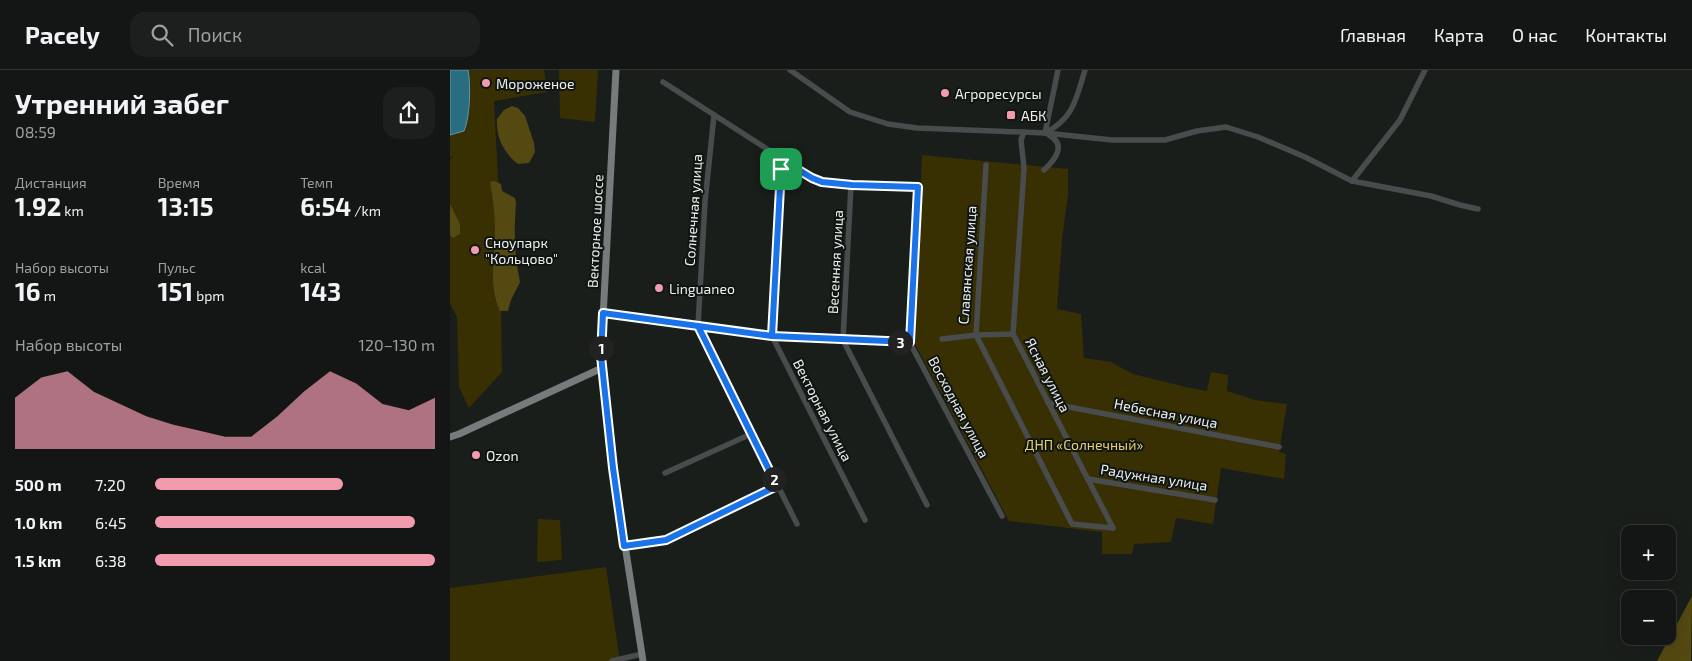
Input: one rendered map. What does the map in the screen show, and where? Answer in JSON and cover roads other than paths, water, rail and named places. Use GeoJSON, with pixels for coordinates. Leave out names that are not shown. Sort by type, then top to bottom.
{"type":"FeatureCollection","features":[{"type":"Feature","properties":{"kind":"main road","name":"Векторное шоссе"},"geometry":{"type":"LineString","coordinates":[[616,70],[601,356],[613,468],[642,658]]}},
{"type":"Feature","properties":{"kind":"main road"},"geometry":{"type":"LineString","coordinates":[[450,437],[602,368]]}},
{"type":"Feature","properties":{"kind":"street"},"geometry":{"type":"LineString","coordinates":[[790,70],[850,112],[888,124],[917,128],[1045,133],[1112,140],[1165,140],[1197,131],[1226,127],[1258,137],[1305,157],[1352,181],[1430,196],[1478,209]]}},
{"type":"Feature","properties":{"kind":"street"},"geometry":{"type":"LineString","coordinates":[[1045,133],[1058,70]]}},
{"type":"Feature","properties":{"kind":"street"},"geometry":{"type":"LineString","coordinates":[[1045,133],[1056,127],[1072,109],[1085,70]]}},
{"type":"Feature","properties":{"kind":"street"},"geometry":{"type":"LineString","coordinates":[[1352,181],[1400,120],[1425,70]]}},
{"type":"Feature","properties":{"kind":"street"},"geometry":{"type":"LineString","coordinates":[[603,313],[772,336],[910,342],[918,187],[852,185],[822,182],[812,178],[663,82]]}},
{"type":"Feature","properties":{"kind":"street","name":"Солнечная улица"},"geometry":{"type":"LineString","coordinates":[[714,115],[705,202],[698,326],[797,524]]}},
{"type":"Feature","properties":{"kind":"street","name":"Ясная улица"},"geometry":{"type":"LineString","coordinates":[[1024,132],[1021,140],[1024,168],[1013,334],[1113,528]]}},
{"type":"Feature","properties":{"kind":"street"},"geometry":{"type":"LineString","coordinates":[[1044,170],[1054,160],[1058,152],[1054,138],[1045,133]]}},
{"type":"Feature","properties":{"kind":"street","name":"Векторная улица"},"geometry":{"type":"LineString","coordinates":[[782,160],[772,336],[865,520]]}},
{"type":"Feature","properties":{"kind":"street","name":"Славянская улица"},"geometry":{"type":"LineString","coordinates":[[986,165],[976,335],[1072,524],[1113,528]]}},
{"type":"Feature","properties":{"kind":"street","name":"Весенняя улица"},"geometry":{"type":"LineString","coordinates":[[843,340],[852,185]]}},
{"type":"Feature","properties":{"kind":"street"},"geometry":{"type":"LineString","coordinates":[[942,339],[976,335],[1013,334]]}},
{"type":"Feature","properties":{"kind":"street"},"geometry":{"type":"LineString","coordinates":[[843,340],[927,505]]}},
{"type":"Feature","properties":{"kind":"street","name":"Восходная улица"},"geometry":{"type":"LineString","coordinates":[[910,342],[1002,516]]}},
{"type":"Feature","properties":{"kind":"street","name":"Небесная улица"},"geometry":{"type":"LineString","coordinates":[[1048,403],[1278,447]]}},
{"type":"Feature","properties":{"kind":"street"},"geometry":{"type":"LineString","coordinates":[[665,473],[751,434]]}},
{"type":"Feature","properties":{"kind":"street","name":"Радужная улица"},"geometry":{"type":"LineString","coordinates":[[1088,479],[1215,500]]}},
{"type":"Feature","properties":{"kind":"street"},"geometry":{"type":"LineString","coordinates":[[624,546],[666,540],[777,486]]}},
{"type":"Feature","properties":{"kind":"street"},"geometry":{"type":"LineString","coordinates":[[612,661],[642,658]]}},
{"type":"Feature","properties":{"kind":"water"},"geometry":{"type":"Polygon","coordinates":[[[450,70],[468,70],[470,92],[468,118],[464,131],[450,135],[450,70]]]}},
{"type":"Feature","properties":{"kind":"place","name":"Мороженое"},"geometry":{"type":"Point","coordinates":[486,83]}},
{"type":"Feature","properties":{"kind":"place","name":"Агроресурсы"},"geometry":{"type":"Point","coordinates":[945,93]}},
{"type":"Feature","properties":{"kind":"place","name":"АБК"},"geometry":{"type":"Point","coordinates":[1011,115]}},
{"type":"Feature","properties":{"kind":"place","name":"Сноупарк \"Кольцово\""},"geometry":{"type":"Point","coordinates":[475,250]}},
{"type":"Feature","properties":{"kind":"place","name":"Linguaneo"},"geometry":{"type":"Point","coordinates":[659,288]}},
{"type":"Feature","properties":{"kind":"place","name":"Ozon"},"geometry":{"type":"Point","coordinates":[476,455]}},
{"type":"Feature","properties":{"kind":"park label","name":"ДНП «Солнечный»"},"geometry":{"type":"Point","coordinates":[1084,444]}}]}
